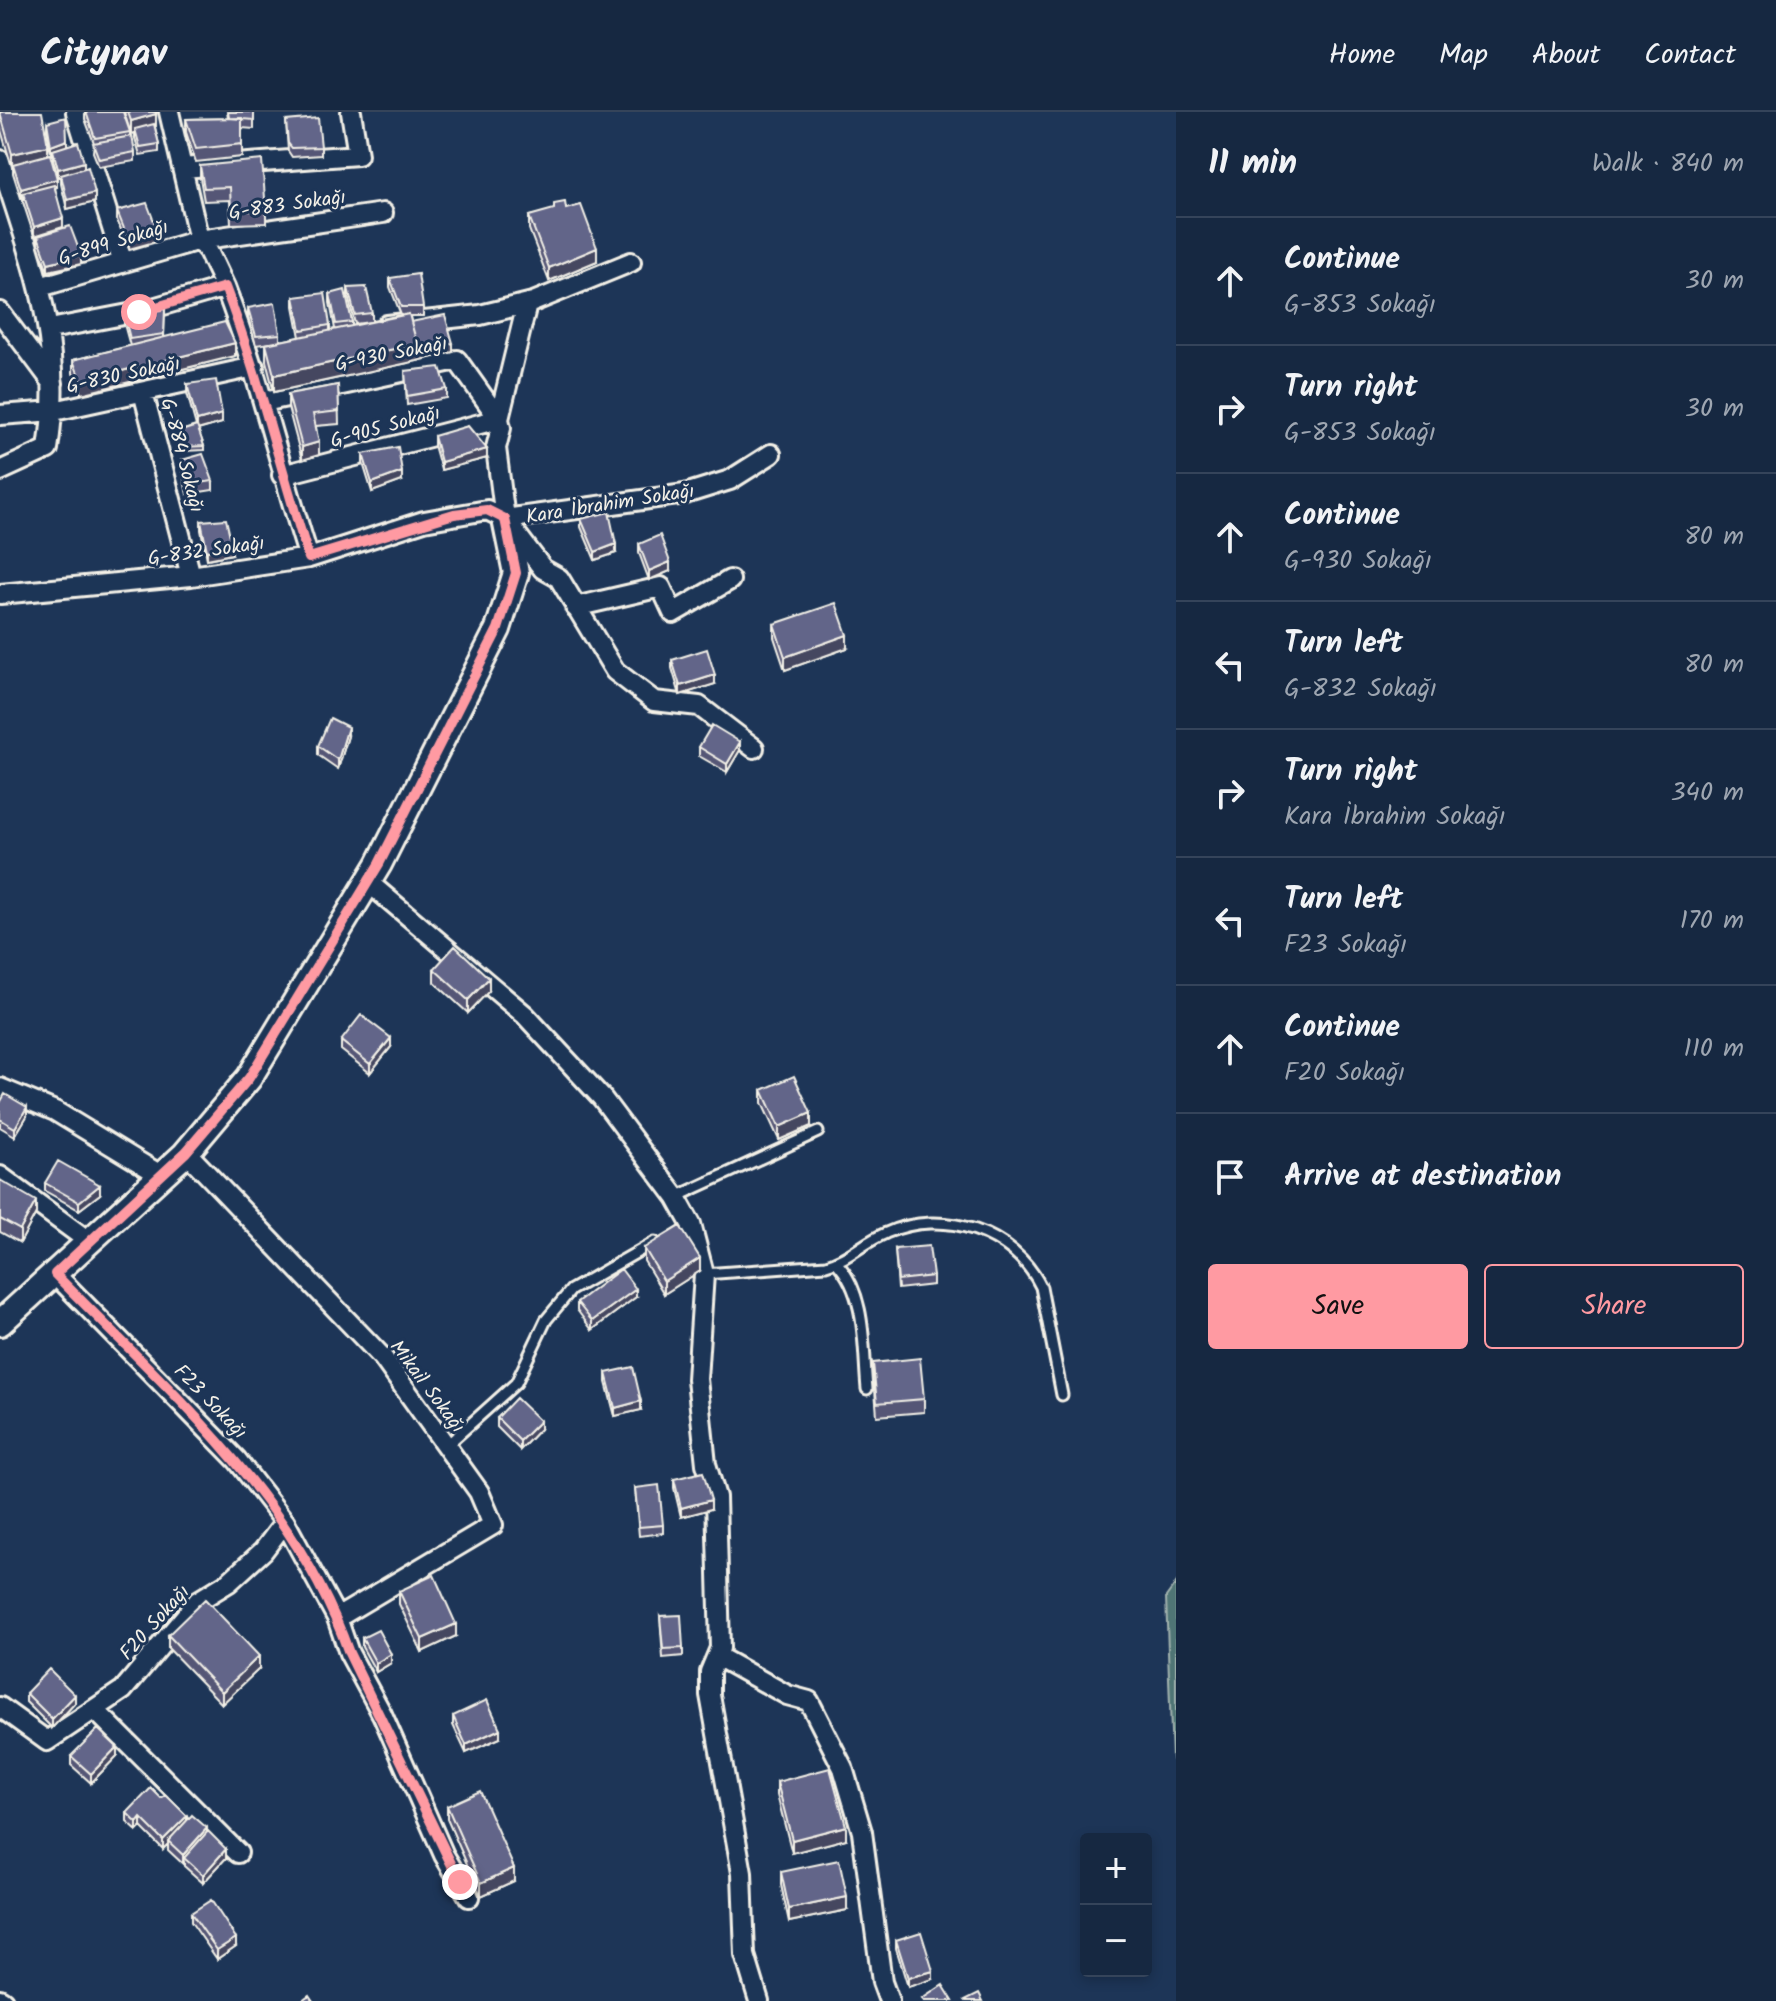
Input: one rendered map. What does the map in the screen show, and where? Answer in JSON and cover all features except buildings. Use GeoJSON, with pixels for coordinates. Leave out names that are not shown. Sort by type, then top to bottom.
{"type":"FeatureCollection","features":[{"type":"Feature","properties":{"kind":"street"},"geometry":{"type":"LineString","coordinates":[[76,112],[122,260]]}},
{"type":"Feature","properties":{"kind":"street"},"geometry":{"type":"LineString","coordinates":[[169,112],[199,240],[208,251],[257,357],[264,402],[282,475],[309,558]]}},
{"type":"Feature","properties":{"kind":"street"},"geometry":{"type":"LineString","coordinates":[[182,168],[358,155],[351,112]]}},
{"type":"Feature","properties":{"kind":"street"},"geometry":{"type":"LineString","coordinates":[[0,160],[50,329],[54,411],[48,449],[0,471]]}},
{"type":"Feature","properties":{"kind":"street","name":"G-883 Sokağı"},"geometry":{"type":"LineString","coordinates":[[199,240],[383,213]]}},
{"type":"Feature","properties":{"kind":"street","name":"G-899 Sokağı"},"geometry":{"type":"LineString","coordinates":[[40,287],[122,260],[199,240]]}},
{"type":"Feature","properties":{"kind":"street"},"geometry":{"type":"LineString","coordinates":[[372,329],[480,315],[527,304],[631,262]]}},
{"type":"Feature","properties":{"kind":"street"},"geometry":{"type":"LineString","coordinates":[[50,329],[139,312],[225,287]]}},
{"type":"Feature","properties":{"kind":"street"},"geometry":{"type":"LineString","coordinates":[[527,304],[499,419],[501,428],[496,448],[505,519],[543,569],[559,578],[615,671],[654,701],[699,706],[754,748]]}},
{"type":"Feature","properties":{"kind":"street"},"geometry":{"type":"LineString","coordinates":[[0,312],[53,383]]}},
{"type":"Feature","properties":{"kind":"street","name":"G-830 Sokağı"},"geometry":{"type":"LineString","coordinates":[[0,415],[54,411],[143,392],[257,357]]}},
{"type":"Feature","properties":{"kind":"street","name":"G-930 Sokağı"},"geometry":{"type":"LineString","coordinates":[[264,402],[457,360],[499,419]]}},
{"type":"Feature","properties":{"kind":"street","name":"G-884 Sokağı"},"geometry":{"type":"LineString","coordinates":[[143,392],[191,576]]}},
{"type":"Feature","properties":{"kind":"street","name":"G-905 Sokağı"},"geometry":{"type":"LineString","coordinates":[[282,475],[499,419]]}},
{"type":"Feature","properties":{"kind":"street","name":"Kara İbrahim Sokağı"},"geometry":{"type":"LineString","coordinates":[[0,1323],[162,1176],[249,1078],[368,882],[498,629],[516,573],[505,519],[685,494],[730,480],[771,454]]}},
{"type":"Feature","properties":{"kind":"street","name":"G-832 Sokağı"},"geometry":{"type":"LineString","coordinates":[[0,594],[191,576],[309,558],[454,514],[487,510],[505,519]]}},
{"type":"Feature","properties":{"kind":"street"},"geometry":{"type":"LineString","coordinates":[[575,607],[661,587],[673,613],[730,580]]}},
{"type":"Feature","properties":{"kind":"street"},"geometry":{"type":"LineString","coordinates":[[368,882],[525,1015],[602,1098],[676,1197],[684,1228],[704,1274],[697,1379],[706,1464],[716,1497],[720,1648],[710,1672],[710,1695],[742,1873],[745,1955],[759,2001]]}},
{"type":"Feature","properties":{"kind":"street"},"geometry":{"type":"LineString","coordinates":[[0,1088],[55,1111],[162,1176]]}},
{"type":"Feature","properties":{"kind":"street","name":"Mikail Sokağı"},"geometry":{"type":"LineString","coordinates":[[186,1152],[383,1358],[479,1492],[493,1525],[337,1618]]}},
{"type":"Feature","properties":{"kind":"street"},"geometry":{"type":"LineString","coordinates":[[0,1176],[91,1243]]}},
{"type":"Feature","properties":{"kind":"street","name":"F23 Sokağı"},"geometry":{"type":"LineString","coordinates":[[55,1274],[237,1460],[285,1522],[337,1618]]}},
{"type":"Feature","properties":{"kind":"street","name":"F20 Sokağı"},"geometry":{"type":"LineString","coordinates":[[0,1707],[47,1741],[95,1710],[123,1690],[198,1601],[229,1582],[263,1551],[285,1522]]}},
{"type":"Feature","properties":{"kind":"street"},"geometry":{"type":"LineString","coordinates":[[337,1618],[349,1653],[382,1714],[444,1855],[469,1897]]}},
{"type":"Feature","properties":{"kind":"street"},"geometry":{"type":"LineString","coordinates":[[717,1656],[787,1695],[809,1701],[843,1768],[862,1832],[882,1982],[889,2001]]}},
{"type":"Feature","properties":{"kind":"street"},"geometry":{"type":"LineString","coordinates":[[95,1710],[238,1853]]}},
{"type":"Feature","properties":{"kind":"lane"},"geometry":{"type":"LineString","coordinates":[[676,1197],[818,1132]]}},
{"type":"Feature","properties":{"kind":"lane"},"geometry":{"type":"LineString","coordinates":[[704,1274],[836,1262],[884,1234],[920,1224],[954,1224],[998,1239],[1035,1276],[1041,1287],[1062,1395]]}},
{"type":"Feature","properties":{"kind":"lane"},"geometry":{"type":"LineString","coordinates":[[446,1446],[516,1383],[546,1320],[571,1290],[663,1238]]}},
{"type":"Feature","properties":{"kind":"lane"},"geometry":{"type":"LineString","coordinates":[[836,1262],[848,1276],[857,1300],[867,1389]]}},
{"type":"Feature","properties":{"kind":"green space"},"geometry":{"type":"Polygon","coordinates":[[[1176,1583],[1176,1769],[1172,1759],[1166,1597],[1176,1583]]]}},
{"type":"Feature","properties":{"kind":"route"},"geometry":{"type":"LineString","coordinates":[[139,312],[225,287],[251,354],[282,475],[309,558],[454,514],[487,510],[505,519],[516,573],[498,629],[379,864],[249,1078],[186,1152],[55,1274],[237,1460],[285,1522],[337,1618],[349,1653],[382,1714],[397,1754],[436,1831],[444,1855],[460,1882]]}}]}
